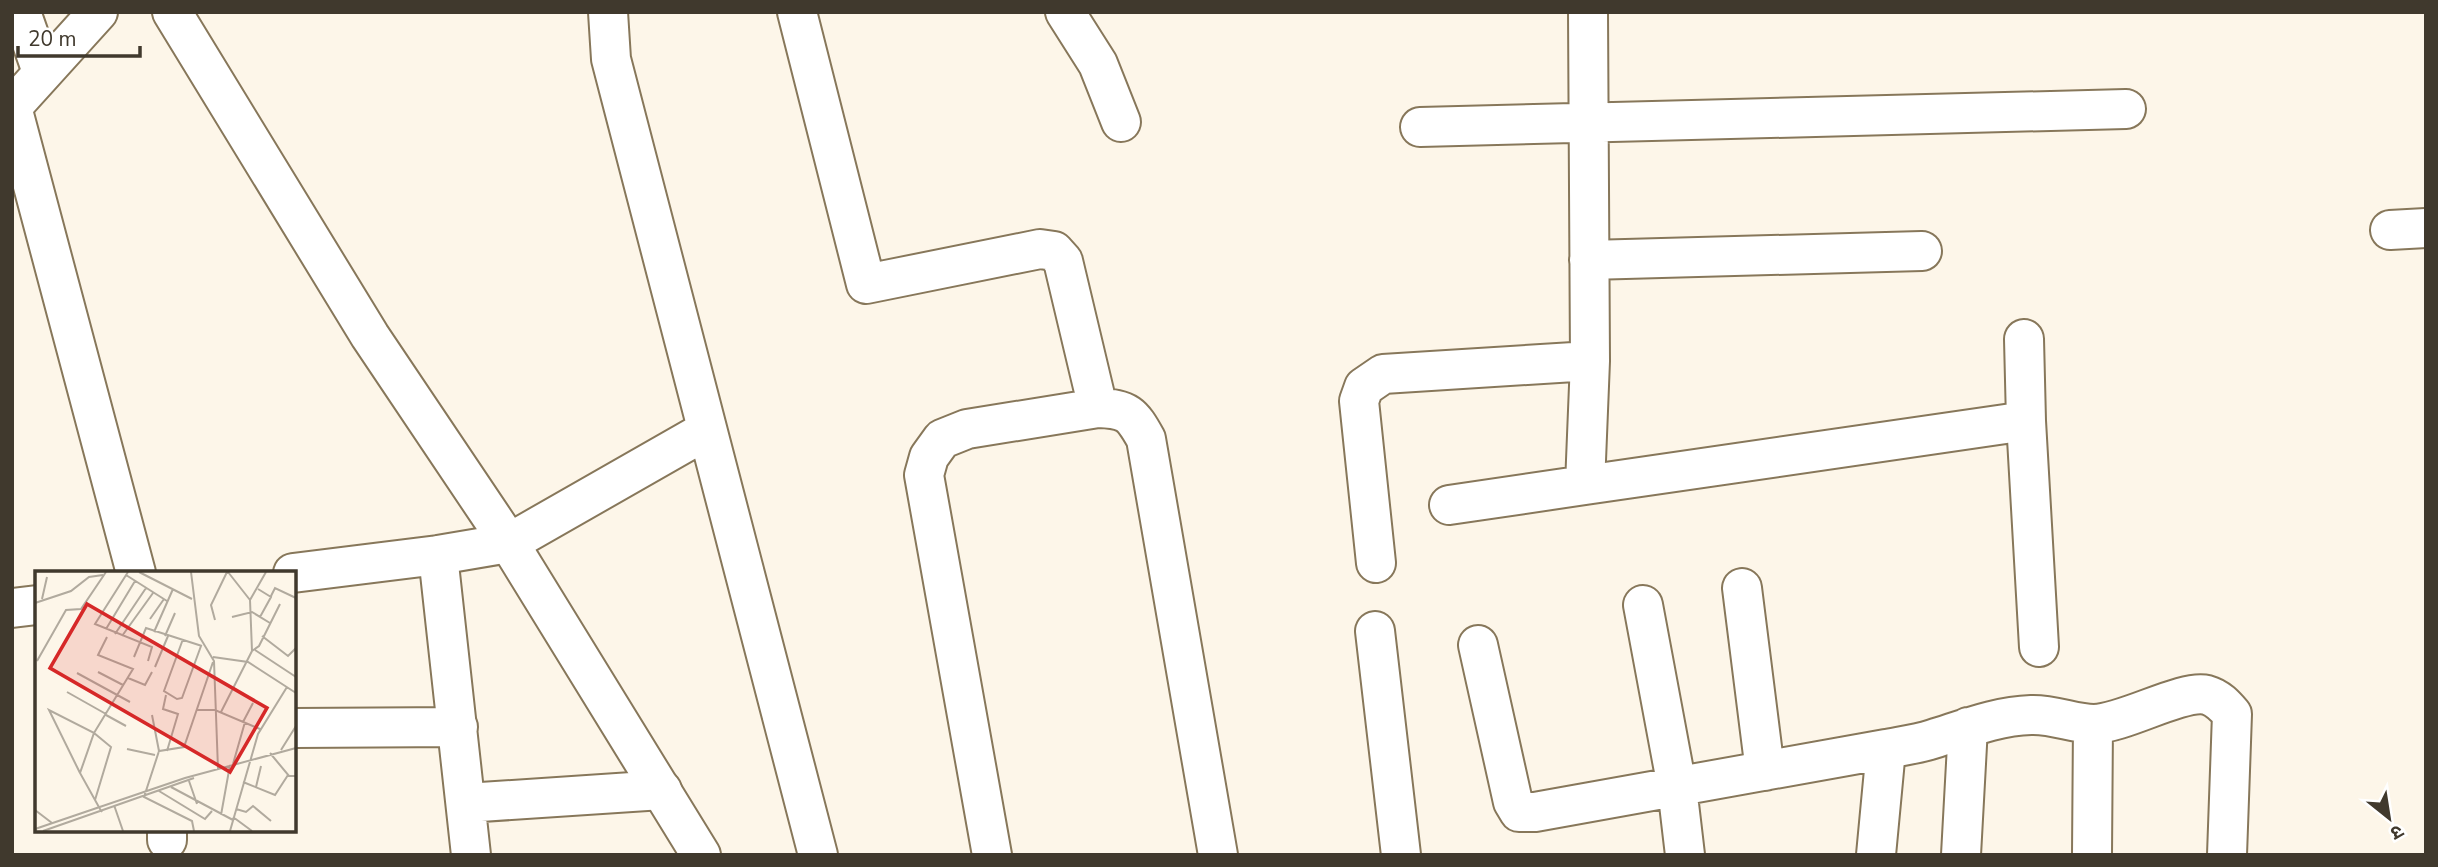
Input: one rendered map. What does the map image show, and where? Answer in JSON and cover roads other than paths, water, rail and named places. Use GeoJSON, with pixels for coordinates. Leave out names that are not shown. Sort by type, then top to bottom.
{"type":"FeatureCollection","features":[{"type":"Feature","properties":{"kind":"street"},"geometry":{"type":"LineString","coordinates":[[21,12],[42,72]]}},
{"type":"Feature","properties":{"kind":"street"},"geometry":{"type":"LineString","coordinates":[[98,12],[12,107],[135,571]]}},
{"type":"Feature","properties":{"kind":"street"},"geometry":{"type":"LineString","coordinates":[[172,12],[370,336],[509,543],[701,855]]}},
{"type":"Feature","properties":{"kind":"street"},"geometry":{"type":"LineString","coordinates":[[608,12],[611,59],[818,855]]}},
{"type":"Feature","properties":{"kind":"street"},"geometry":{"type":"LineString","coordinates":[[797,12],[866,284],[1040,248],[1054,251],[1063,261],[1098,408]]}},
{"type":"Feature","properties":{"kind":"street"},"geometry":{"type":"LineString","coordinates":[[1065,12],[1098,64],[1121,122]]}},
{"type":"Feature","properties":{"kind":"street"},"geometry":{"type":"LineString","coordinates":[[1585,485],[1590,361],[1588,12]]}},
{"type":"Feature","properties":{"kind":"street"},"geometry":{"type":"LineString","coordinates":[[1420,127],[2126,109]]}},
{"type":"Feature","properties":{"kind":"street"},"geometry":{"type":"LineString","coordinates":[[1589,260],[1922,251]]}},
{"type":"Feature","properties":{"kind":"street"},"geometry":{"type":"LineString","coordinates":[[2024,339],[2039,648]]}},
{"type":"Feature","properties":{"kind":"street"},"geometry":{"type":"LineString","coordinates":[[1376,563],[1359,401],[1364,387],[1383,374],[1590,361]]}},
{"type":"Feature","properties":{"kind":"street"},"geometry":{"type":"LineString","coordinates":[[992,855],[924,475],[929,457],[943,439],[967,429],[1098,408],[1119,409],[1133,416],[1146,439],[1218,855]]}},
{"type":"Feature","properties":{"kind":"street"},"geometry":{"type":"LineString","coordinates":[[1450,505],[2026,421]]}},
{"type":"Feature","properties":{"kind":"street"},"geometry":{"type":"LineString","coordinates":[[296,573],[438,555],[509,543],[707,430]]}},
{"type":"Feature","properties":{"kind":"street"},"geometry":{"type":"LineString","coordinates":[[438,555],[471,855]]}},
{"type":"Feature","properties":{"kind":"street"},"geometry":{"type":"LineString","coordinates":[[1742,588],[1765,771]]}},
{"type":"Feature","properties":{"kind":"street"},"geometry":{"type":"LineString","coordinates":[[12,608],[35,605]]}},
{"type":"Feature","properties":{"kind":"street"},"geometry":{"type":"LineString","coordinates":[[1643,605],[1677,788],[1685,855]]}},
{"type":"Feature","properties":{"kind":"street"},"geometry":{"type":"LineString","coordinates":[[1375,631],[1401,855]]}},
{"type":"Feature","properties":{"kind":"street"},"geometry":{"type":"LineString","coordinates":[[1478,645],[1513,802],[1519,812],[1535,812],[1677,788],[1886,749],[1931,740],[1968,727],[2032,714],[2093,724],[2124,718],[2192,695],[2207,695],[2219,700],[2232,714],[2227,855]]}},
{"type":"Feature","properties":{"kind":"street"},"geometry":{"type":"LineString","coordinates":[[2092,855],[2093,724]]}},
{"type":"Feature","properties":{"kind":"street"},"geometry":{"type":"LineString","coordinates":[[296,728],[457,727]]}},
{"type":"Feature","properties":{"kind":"street"},"geometry":{"type":"LineString","coordinates":[[1961,855],[1968,727]]}},
{"type":"Feature","properties":{"kind":"street"},"geometry":{"type":"LineString","coordinates":[[1877,855],[1886,749]]}},
{"type":"Feature","properties":{"kind":"street"},"geometry":{"type":"LineString","coordinates":[[466,803],[662,790]]}}]}
